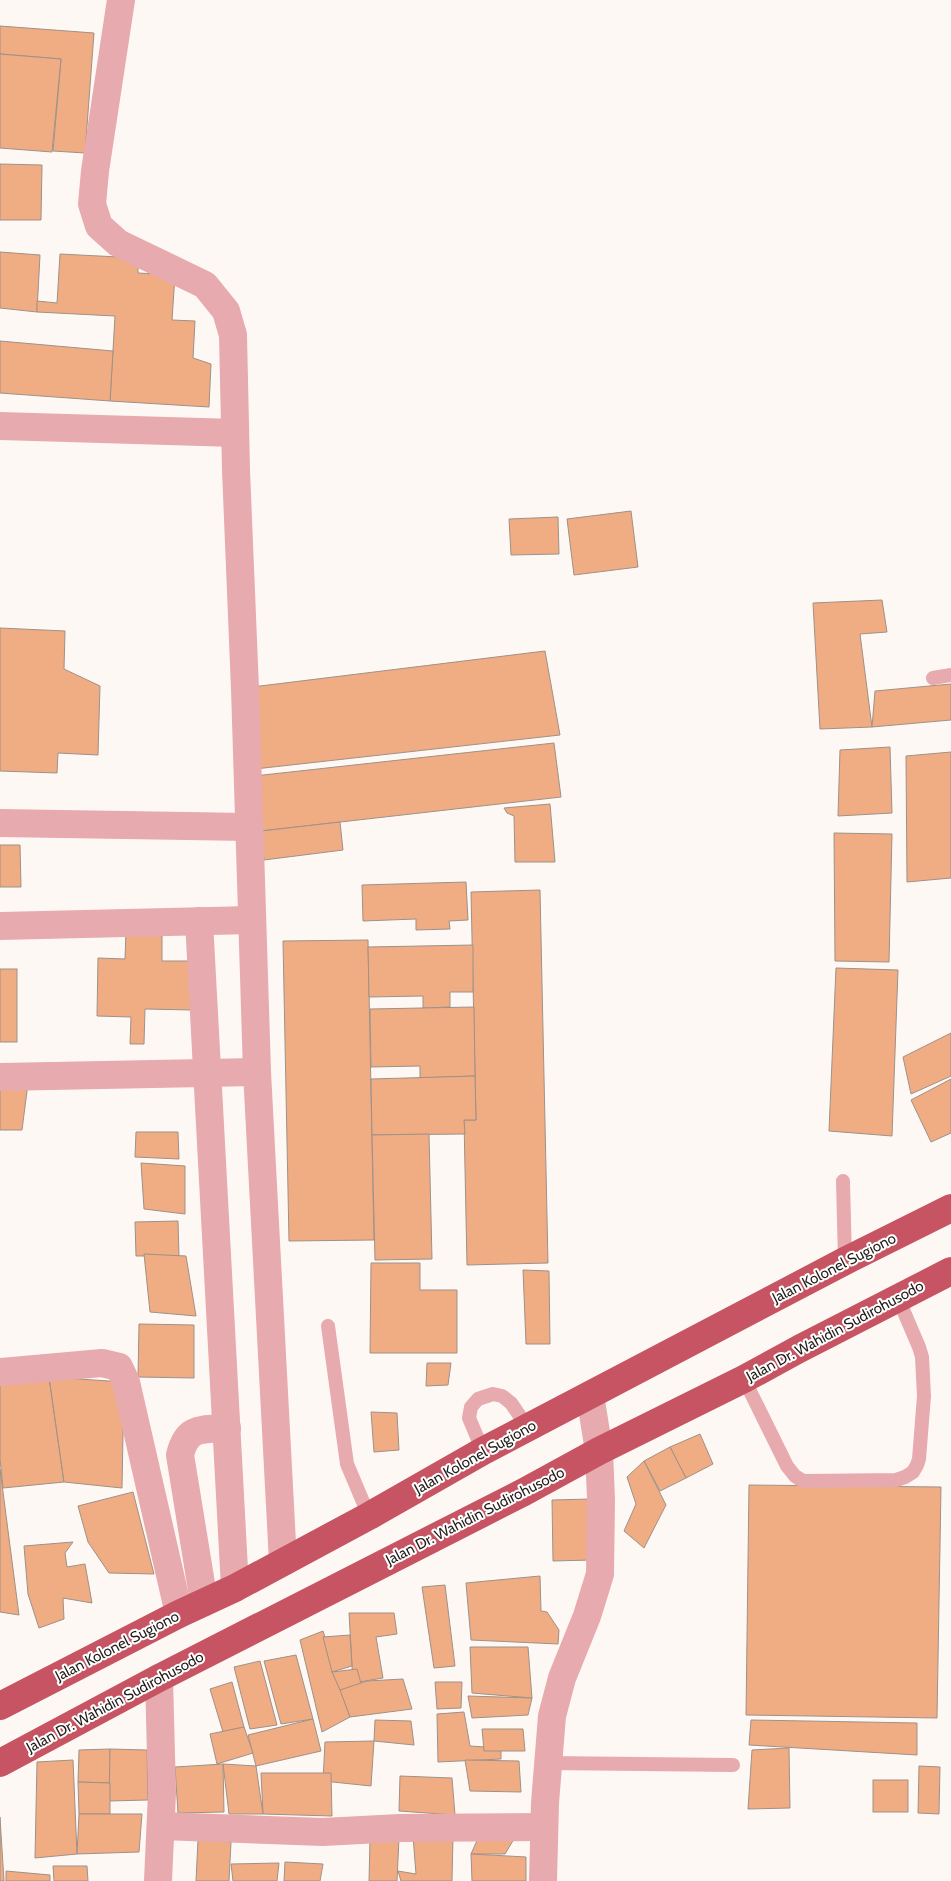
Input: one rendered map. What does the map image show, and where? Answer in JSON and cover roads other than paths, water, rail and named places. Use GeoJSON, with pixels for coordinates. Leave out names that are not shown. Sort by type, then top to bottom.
{"type":"FeatureCollection","features":[{"type":"Feature","properties":{"kind":"highway","name":"Jalan Kolonel Sugiono"},"geometry":{"type":"LineString","coordinates":[[0,1706],[179,1614],[235,1588],[369,1516],[483,1451],[845,1261],[951,1208]]}},
{"type":"Feature","properties":{"kind":"highway","name":"Jalan Dr. Wahidin Sudirohusodo"},"geometry":{"type":"LineString","coordinates":[[0,1763],[159,1678],[951,1271]]}},
{"type":"Feature","properties":{"kind":"street"},"geometry":{"type":"LineString","coordinates":[[121,0],[95,170],[92,204],[99,226],[118,243],[205,285],[226,311],[233,336],[257,1072],[283,1562]]}},
{"type":"Feature","properties":{"kind":"street"},"geometry":{"type":"LineString","coordinates":[[0,426],[235,434]]}},
{"type":"Feature","properties":{"kind":"street"},"geometry":{"type":"LineString","coordinates":[[0,822],[248,826]]}},
{"type":"Feature","properties":{"kind":"street"},"geometry":{"type":"LineString","coordinates":[[0,926],[252,920]]}},
{"type":"Feature","properties":{"kind":"street"},"geometry":{"type":"LineString","coordinates":[[199,921],[235,1588]]}},
{"type":"Feature","properties":{"kind":"street"},"geometry":{"type":"LineString","coordinates":[[0,1077],[257,1072]]}},
{"type":"Feature","properties":{"kind":"street"},"geometry":{"type":"LineString","coordinates":[[0,1372],[102,1363],[118,1367],[126,1382],[179,1614]]}},
{"type":"Feature","properties":{"kind":"street"},"geometry":{"type":"LineString","coordinates":[[543,1881],[544,1827],[552,1716],[562,1678],[600,1574],[601,1499],[599,1451],[590,1395]]}},
{"type":"Feature","properties":{"kind":"street"},"geometry":{"type":"LineString","coordinates":[[204,1602],[180,1455],[183,1440],[194,1431],[227,1428]]}},
{"type":"Feature","properties":{"kind":"street"},"geometry":{"type":"LineString","coordinates":[[158,1881],[161,1826],[159,1678]]}},
{"type":"Feature","properties":{"kind":"street"},"geometry":{"type":"LineString","coordinates":[[161,1826],[323,1832],[400,1828],[544,1827]]}},
{"type":"Feature","properties":{"kind":"lane"},"geometry":{"type":"LineString","coordinates":[[933,678],[951,675]]}},
{"type":"Feature","properties":{"kind":"lane"},"geometry":{"type":"LineString","coordinates":[[843,1181],[845,1261]]}},
{"type":"Feature","properties":{"kind":"lane"},"geometry":{"type":"LineString","coordinates":[[744,1379],[776,1440],[787,1466],[795,1476],[803,1481],[882,1481],[905,1477],[912,1472],[919,1459],[924,1396],[922,1357],[898,1298]]}},
{"type":"Feature","properties":{"kind":"lane"},"geometry":{"type":"LineString","coordinates":[[328,1326],[347,1464],[369,1516]]}},
{"type":"Feature","properties":{"kind":"lane"},"geometry":{"type":"LineString","coordinates":[[483,1451],[469,1418],[472,1407],[478,1398],[493,1394],[502,1396],[511,1403],[528,1428]]}},
{"type":"Feature","properties":{"kind":"lane"},"geometry":{"type":"LineString","coordinates":[[548,1762],[733,1765]]}}]}
